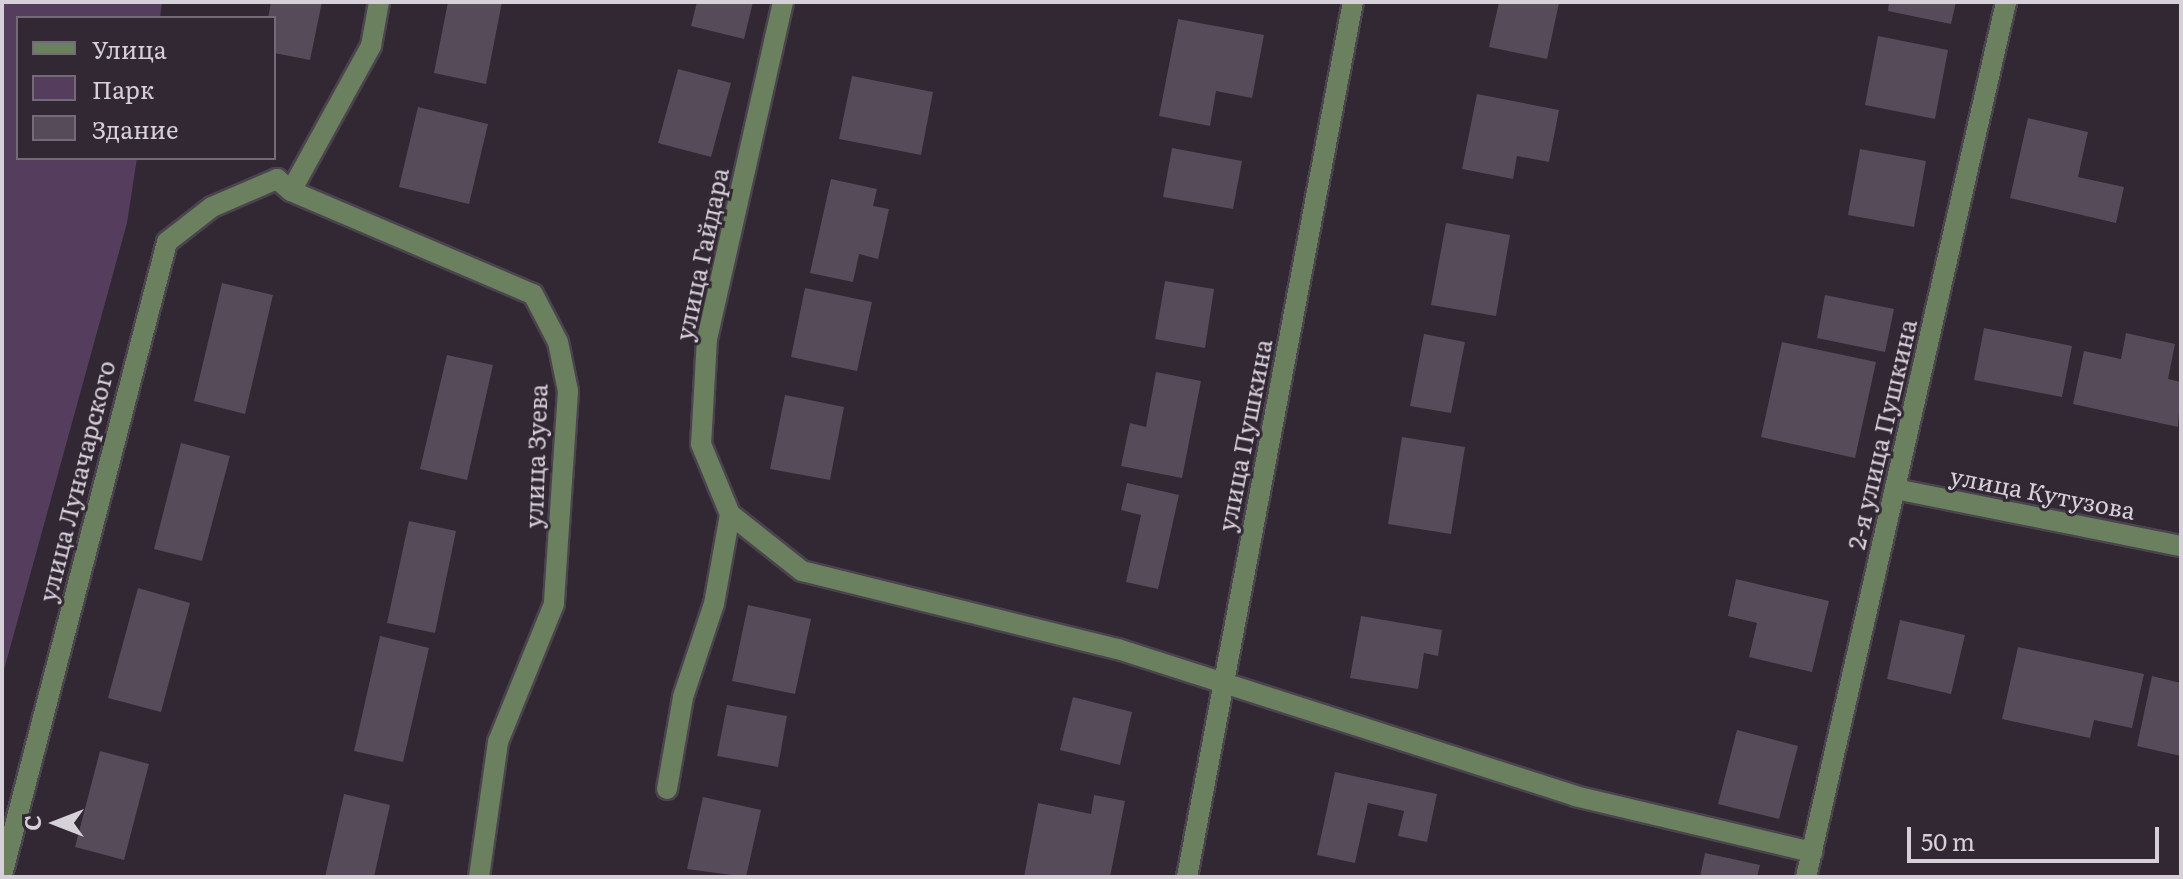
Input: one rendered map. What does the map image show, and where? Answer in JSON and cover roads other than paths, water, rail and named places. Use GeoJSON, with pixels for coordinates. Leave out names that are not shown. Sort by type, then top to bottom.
{"type":"FeatureCollection","features":[{"type":"Feature","properties":{"kind":"street"},"geometry":{"type":"LineString","coordinates":[[291,191],[371,46],[379,2]]}},
{"type":"Feature","properties":{"kind":"street","name":"улица Гайдара"},"geometry":{"type":"LineString","coordinates":[[730,514],[701,444],[707,338],[783,2]]}},
{"type":"Feature","properties":{"kind":"street","name":"улица Пушкина"},"geometry":{"type":"LineString","coordinates":[[1187,877],[1353,2]]}},
{"type":"Feature","properties":{"kind":"street","name":"2-я улица Пушкина"},"geometry":{"type":"LineString","coordinates":[[1806,877],[2006,2]]}},
{"type":"Feature","properties":{"kind":"street","name":"улица Луначарского"},"geometry":{"type":"LineString","coordinates":[[2,875],[167,242],[212,207],[277,179],[291,191]]}},
{"type":"Feature","properties":{"kind":"street","name":"улица Зуева"},"geometry":{"type":"LineString","coordinates":[[291,191],[533,294],[558,342],[568,391],[554,604],[498,742],[479,877]]}},
{"type":"Feature","properties":{"kind":"street","name":"улица Кутузова"},"geometry":{"type":"LineString","coordinates":[[1895,489],[2181,546]]}},
{"type":"Feature","properties":{"kind":"street"},"geometry":{"type":"LineString","coordinates":[[667,789],[683,697],[714,604],[730,514],[802,571],[1118,649],[1575,796],[1812,852]]}}]}
